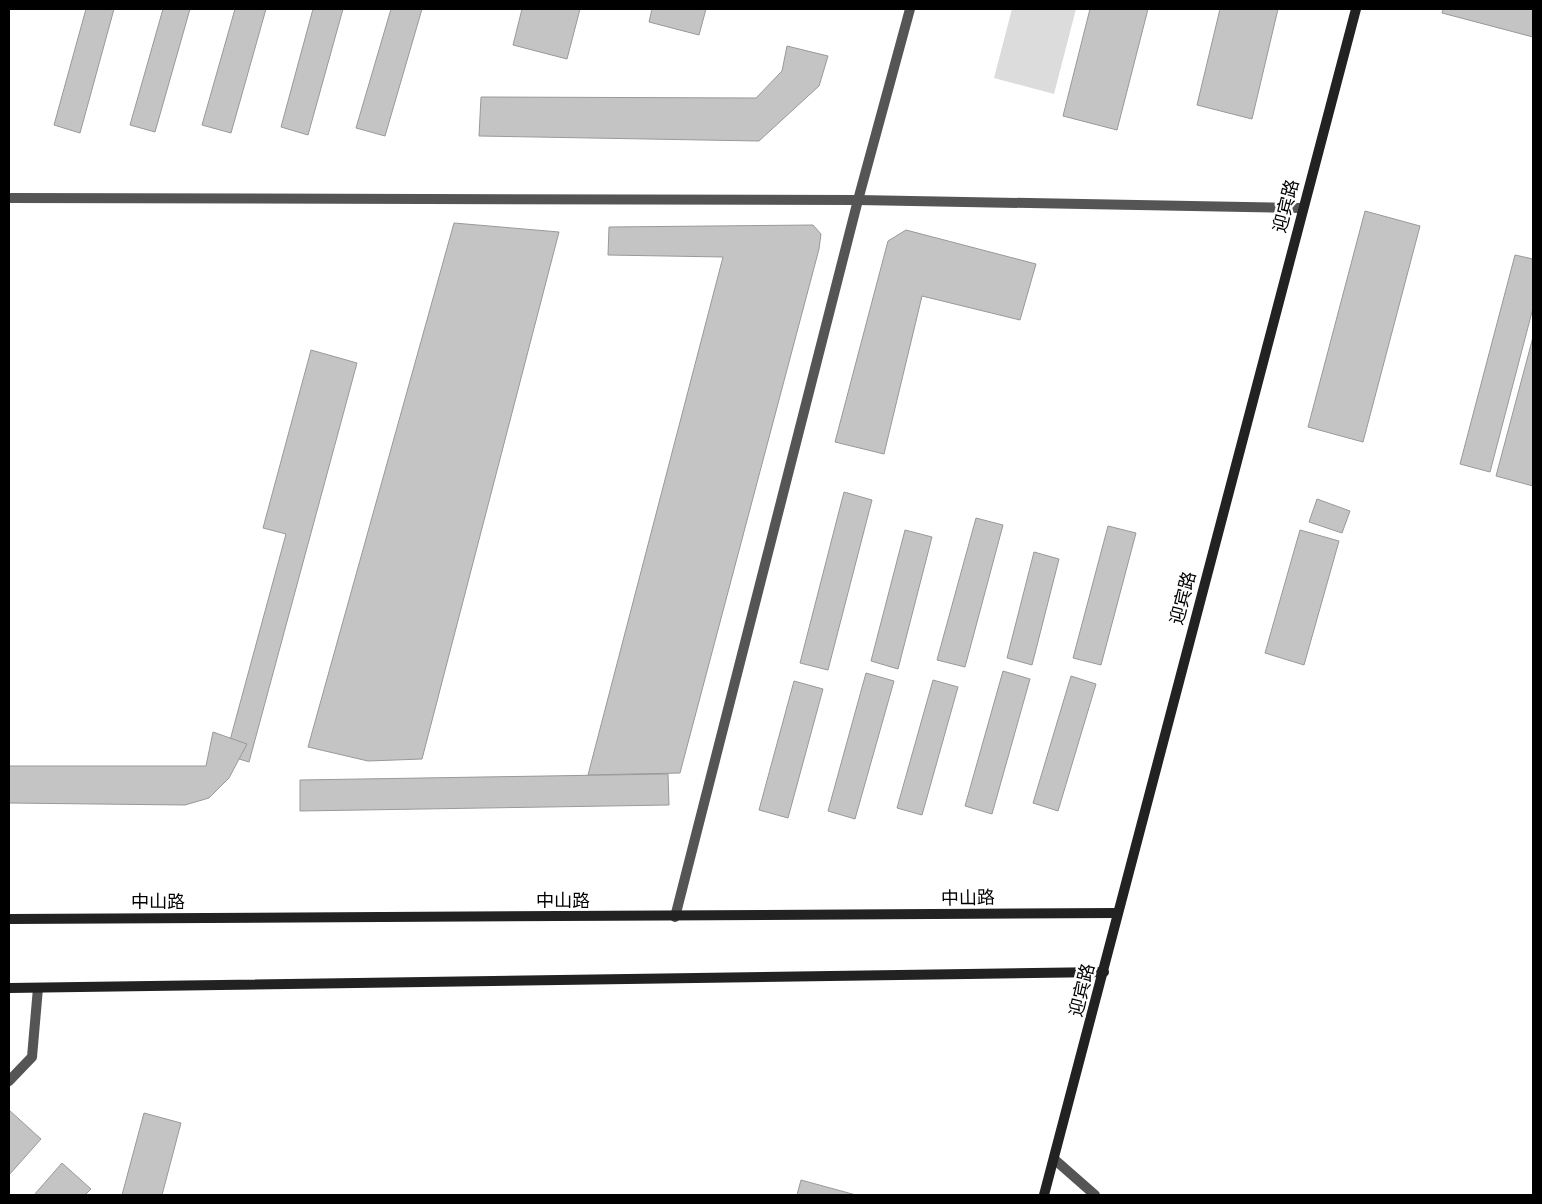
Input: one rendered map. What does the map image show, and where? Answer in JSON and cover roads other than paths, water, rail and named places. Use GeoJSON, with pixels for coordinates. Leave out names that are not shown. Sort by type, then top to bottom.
{"type":"FeatureCollection","features":[{"type":"Feature","properties":{"kind":"main road","name":"迎宾路"},"geometry":{"type":"LineString","coordinates":[[1044,1195],[1104,972],[1117,913],[1302,208],[1356,9]]}},
{"type":"Feature","properties":{"kind":"main road","name":"中山路"},"geometry":{"type":"LineString","coordinates":[[9,919],[675,917],[1117,913]]}},
{"type":"Feature","properties":{"kind":"main road"},"geometry":{"type":"LineString","coordinates":[[9,988],[1104,972]]}},
{"type":"Feature","properties":{"kind":"street"},"geometry":{"type":"LineString","coordinates":[[675,917],[858,200],[910,9]]}},
{"type":"Feature","properties":{"kind":"street"},"geometry":{"type":"LineString","coordinates":[[9,198],[858,200],[1302,208]]}},
{"type":"Feature","properties":{"kind":"street"},"geometry":{"type":"LineString","coordinates":[[9,1081],[32,1057],[38,988]]}},
{"type":"Feature","properties":{"kind":"street"},"geometry":{"type":"LineString","coordinates":[[1054,1159],[1095,1195]]}}]}
